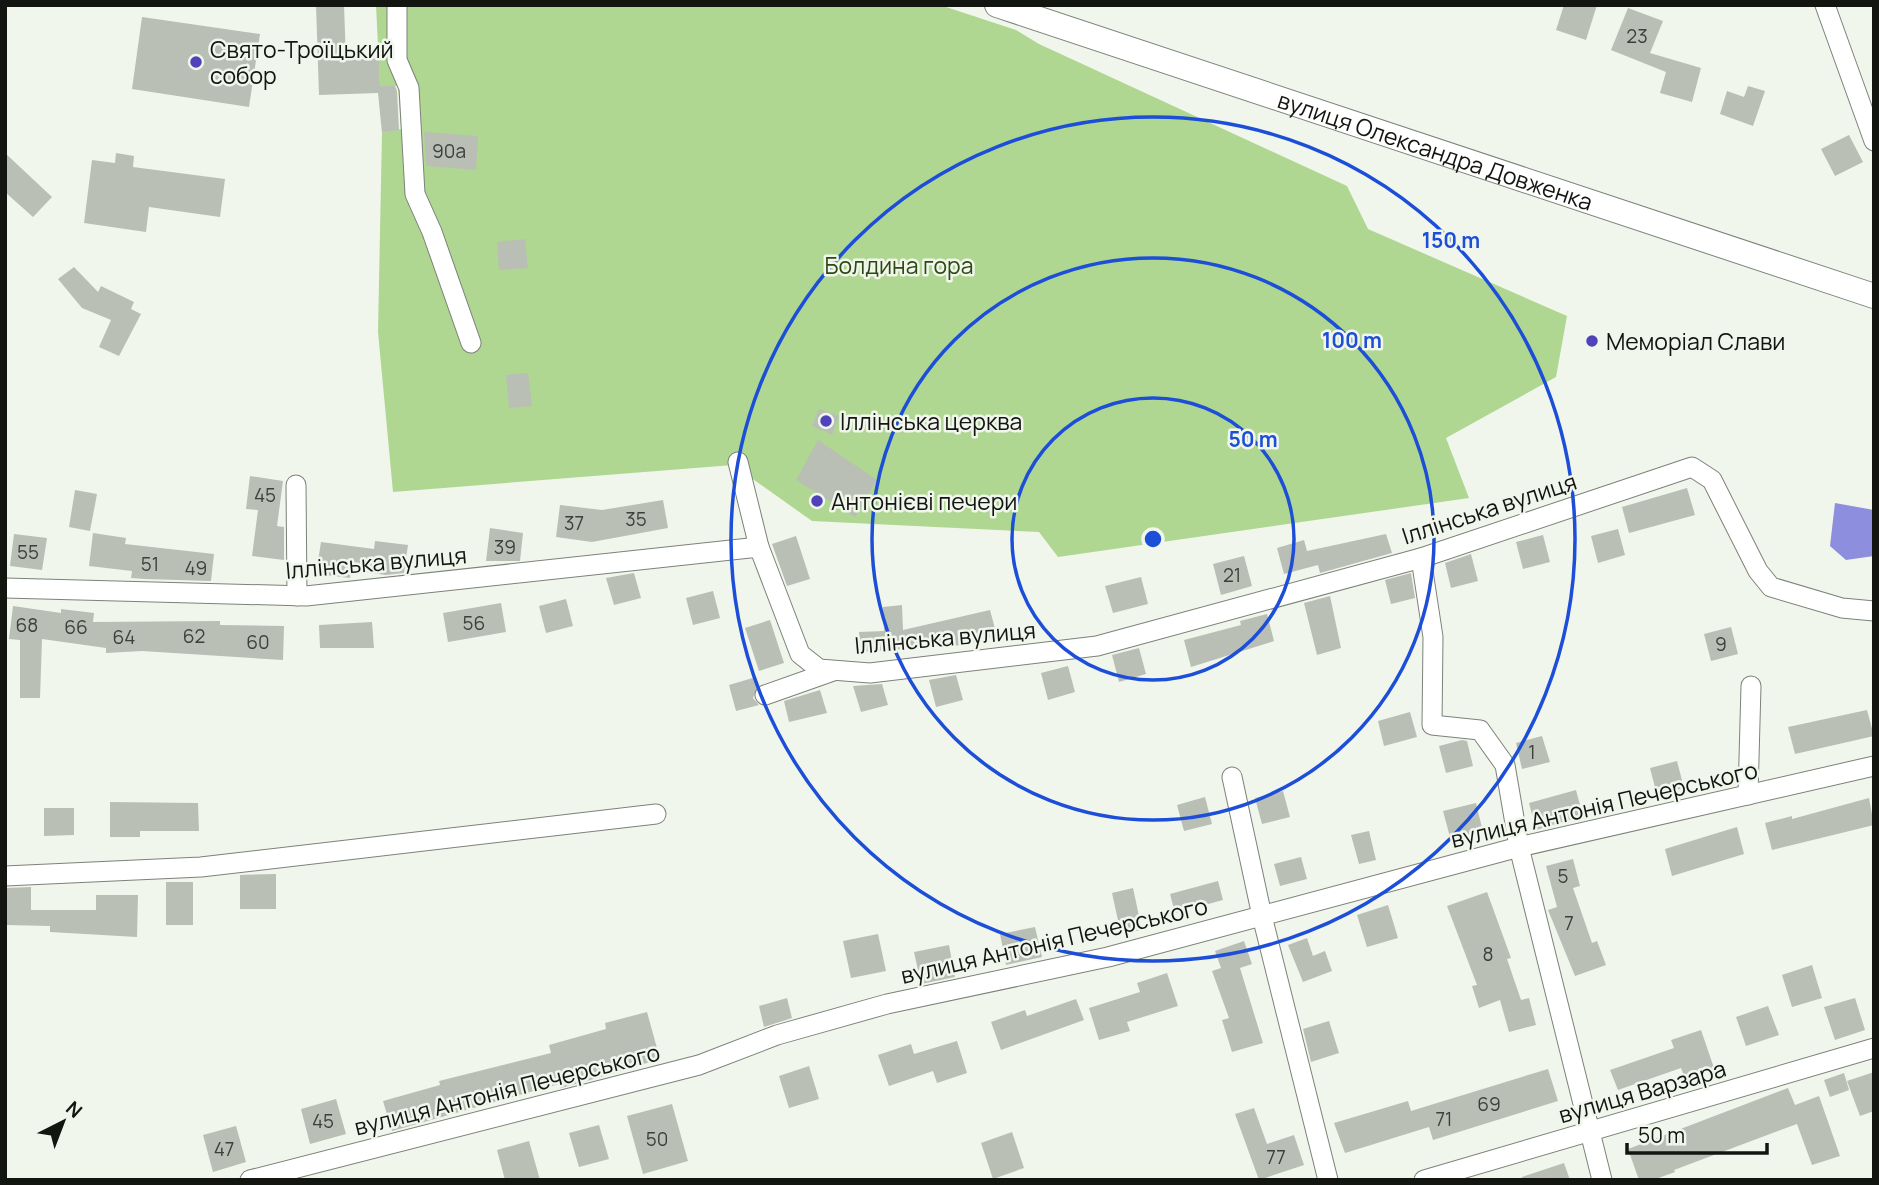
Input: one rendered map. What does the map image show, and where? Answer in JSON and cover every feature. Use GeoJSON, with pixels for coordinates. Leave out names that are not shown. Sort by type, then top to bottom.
{"type":"FeatureCollection","features":[{"type":"Feature","properties":{"kind":"main road","name":"вулиця Олександра Довженка"},"geometry":{"type":"LineString","coordinates":[[997,5],[1874,296]]}},
{"type":"Feature","properties":{"kind":"street"},"geometry":{"type":"LineString","coordinates":[[397,5],[397,60],[409,88],[415,194],[432,232],[471,343]]}},
{"type":"Feature","properties":{"kind":"street"},"geometry":{"type":"LineString","coordinates":[[1825,5],[1874,141]]}},
{"type":"Feature","properties":{"kind":"street"},"geometry":{"type":"LineString","coordinates":[[738,462],[759,547]]}},
{"type":"Feature","properties":{"kind":"street","name":"Іллінська вулиця"},"geometry":{"type":"LineString","coordinates":[[5,588],[297,596],[759,547],[800,654],[819,669],[870,673],[1097,646],[1421,558],[1692,467],[1712,480],[1758,571],[1771,587],[1842,608],[1874,611]]}},
{"type":"Feature","properties":{"kind":"street"},"geometry":{"type":"LineString","coordinates":[[296,485],[297,596]]}},
{"type":"Feature","properties":{"kind":"street"},"geometry":{"type":"LineString","coordinates":[[1421,558],[1433,637],[1432,726],[1480,730],[1505,765],[1519,847],[1602,1180]]}},
{"type":"Feature","properties":{"kind":"street"},"geometry":{"type":"LineString","coordinates":[[765,695],[835,671]]}},
{"type":"Feature","properties":{"kind":"street"},"geometry":{"type":"LineString","coordinates":[[1748,795],[1751,686]]}},
{"type":"Feature","properties":{"kind":"street","name":"вулиця Антонія Печерського"},"geometry":{"type":"LineString","coordinates":[[250,1180],[699,1065],[777,1035],[887,1004],[1108,957],[1519,847],[1874,766]]}},
{"type":"Feature","properties":{"kind":"street"},"geometry":{"type":"LineString","coordinates":[[1232,777],[1262,916],[1328,1180]]}},
{"type":"Feature","properties":{"kind":"street"},"geometry":{"type":"LineString","coordinates":[[5,876],[201,867],[302,853],[656,814]]}},
{"type":"Feature","properties":{"kind":"street","name":"вулиця Варзара"},"geometry":{"type":"LineString","coordinates":[[1424,1180],[1874,1048]]}},
{"type":"Feature","properties":{"kind":"green space","name":"Болдина гора"},"geometry":{"type":"Polygon","coordinates":[[[376,5],[940,5],[1016,30],[1039,44],[1347,186],[1368,229],[1567,316],[1556,377],[1446,438],[1469,498],[1058,557],[1039,532],[812,521],[733,465],[393,492],[378,332],[382,133],[401,129],[398,86],[380,86],[376,5]]]}},
{"type":"Feature","properties":{"kind":"water"},"geometry":{"type":"Polygon","coordinates":[[[1835,503],[1874,510],[1874,556],[1846,560],[1830,546],[1835,503]]]}},
{"type":"Feature","properties":{"kind":"building"},"geometry":{"type":"Polygon","coordinates":[[[316,5],[344,5],[346,60],[379,58],[380,86],[395,86],[397,91],[399,130],[382,133],[378,93],[319,95],[316,5]]]}},
{"type":"Feature","properties":{"kind":"building"},"geometry":{"type":"Polygon","coordinates":[[[1564,5],[1597,5],[1586,40],[1556,30],[1564,5]]]}},
{"type":"Feature","properties":{"kind":"building"},"geometry":{"type":"Polygon","coordinates":[[[1628,8],[1663,21],[1650,53],[1701,68],[1692,102],[1660,93],[1666,72],[1611,50],[1628,8]]]}},
{"type":"Feature","properties":{"kind":"building","name":"Свято-Троїцький собор"},"geometry":{"type":"Polygon","coordinates":[[[142,17],[260,34],[249,107],[132,89],[142,17]]]}},
{"type":"Feature","properties":{"kind":"building"},"geometry":{"type":"Polygon","coordinates":[[[1748,86],[1765,91],[1753,126],[1720,114],[1727,91],[1744,97],[1748,86]]]}},
{"type":"Feature","properties":{"kind":"building"},"geometry":{"type":"Polygon","coordinates":[[[424,132],[478,136],[476,170],[426,166],[424,132]]]}},
{"type":"Feature","properties":{"kind":"building"},"geometry":{"type":"Polygon","coordinates":[[[1849,135],[1863,162],[1835,176],[1821,149],[1849,135]]]}},
{"type":"Feature","properties":{"kind":"building"},"geometry":{"type":"Polygon","coordinates":[[[5,153],[52,197],[33,217],[5,192],[5,153]]]}},
{"type":"Feature","properties":{"kind":"building"},"geometry":{"type":"Polygon","coordinates":[[[116,153],[134,156],[133,167],[225,179],[220,217],[149,207],[146,232],[84,223],[92,160],[115,163],[116,153]]]}},
{"type":"Feature","properties":{"kind":"building"},"geometry":{"type":"Polygon","coordinates":[[[525,239],[528,268],[499,270],[497,242],[525,239]]]}},
{"type":"Feature","properties":{"kind":"building"},"geometry":{"type":"Polygon","coordinates":[[[74,267],[98,292],[101,286],[134,302],[131,309],[141,314],[119,356],[99,347],[111,320],[82,308],[58,279],[74,267]]]}},
{"type":"Feature","properties":{"kind":"building"},"geometry":{"type":"Polygon","coordinates":[[[528,373],[532,406],[509,408],[506,375],[528,373]]]}},
{"type":"Feature","properties":{"kind":"building","name":"Іллінська церква"},"geometry":{"type":"Polygon","coordinates":[[[819,409],[839,416],[832,435],[812,426],[819,409]]]}},
{"type":"Feature","properties":{"kind":"building"},"geometry":{"type":"Polygon","coordinates":[[[818,440],[877,480],[855,517],[796,480],[818,440]]]}},
{"type":"Feature","properties":{"kind":"building"},"geometry":{"type":"Polygon","coordinates":[[[250,476],[283,481],[277,526],[284,527],[284,560],[252,556],[258,510],[246,509],[250,476]]]}},
{"type":"Feature","properties":{"kind":"building"},"geometry":{"type":"Polygon","coordinates":[[[1687,488],[1695,515],[1629,533],[1622,507],[1687,488]]]}},
{"type":"Feature","properties":{"kind":"building"},"geometry":{"type":"Polygon","coordinates":[[[75,490],[97,494],[90,531],[69,527],[75,490]]]}},
{"type":"Feature","properties":{"kind":"building"},"geometry":{"type":"Polygon","coordinates":[[[663,500],[668,528],[592,542],[556,537],[560,505],[602,510],[663,500]]]}},
{"type":"Feature","properties":{"kind":"building"},"geometry":{"type":"Polygon","coordinates":[[[490,528],[523,533],[520,561],[486,561],[490,528]]]}},
{"type":"Feature","properties":{"kind":"building"},"geometry":{"type":"Polygon","coordinates":[[[1618,529],[1625,555],[1598,563],[1591,536],[1618,529]]]}},
{"type":"Feature","properties":{"kind":"building"},"geometry":{"type":"Polygon","coordinates":[[[93,533],[126,538],[125,544],[214,554],[211,581],[131,578],[132,571],[89,566],[93,533]]]}},
{"type":"Feature","properties":{"kind":"building"},"geometry":{"type":"Polygon","coordinates":[[[14,534],[47,538],[42,570],[10,566],[14,534]]]}},
{"type":"Feature","properties":{"kind":"building"},"geometry":{"type":"Polygon","coordinates":[[[1386,534],[1392,553],[1320,573],[1318,565],[1284,574],[1277,548],[1304,540],[1307,551],[1386,534]]]}},
{"type":"Feature","properties":{"kind":"building"},"geometry":{"type":"Polygon","coordinates":[[[1543,535],[1550,562],[1523,569],[1516,542],[1543,535]]]}},
{"type":"Feature","properties":{"kind":"building"},"geometry":{"type":"Polygon","coordinates":[[[796,536],[810,579],[787,586],[772,544],[796,536]]]}},
{"type":"Feature","properties":{"kind":"building"},"geometry":{"type":"Polygon","coordinates":[[[375,541],[408,545],[404,573],[386,575],[351,570],[350,578],[316,574],[321,542],[374,549],[375,541]]]}},
{"type":"Feature","properties":{"kind":"building"},"geometry":{"type":"Polygon","coordinates":[[[1471,554],[1478,581],[1451,588],[1445,563],[1471,554]]]}},
{"type":"Feature","properties":{"kind":"building"},"geometry":{"type":"Polygon","coordinates":[[[1244,556],[1252,586],[1221,595],[1213,564],[1244,556]]]}},
{"type":"Feature","properties":{"kind":"building"},"geometry":{"type":"Polygon","coordinates":[[[634,573],[641,598],[614,605],[606,578],[634,573]]]}},
{"type":"Feature","properties":{"kind":"building"},"geometry":{"type":"Polygon","coordinates":[[[1411,573],[1415,598],[1391,604],[1385,580],[1411,573]]]}},
{"type":"Feature","properties":{"kind":"building"},"geometry":{"type":"Polygon","coordinates":[[[1141,577],[1148,604],[1113,613],[1105,586],[1141,577]]]}},
{"type":"Feature","properties":{"kind":"building"},"geometry":{"type":"Polygon","coordinates":[[[713,591],[720,618],[693,625],[686,598],[713,591]]]}},
{"type":"Feature","properties":{"kind":"building"},"geometry":{"type":"Polygon","coordinates":[[[1330,596],[1341,648],[1317,655],[1304,603],[1330,596]]]}},
{"type":"Feature","properties":{"kind":"building"},"geometry":{"type":"Polygon","coordinates":[[[566,599],[573,626],[546,633],[539,606],[566,599]]]}},
{"type":"Feature","properties":{"kind":"building"},"geometry":{"type":"Polygon","coordinates":[[[501,603],[506,632],[448,642],[443,613],[501,603]]]}},
{"type":"Feature","properties":{"kind":"building"},"geometry":{"type":"Polygon","coordinates":[[[902,605],[903,630],[990,610],[997,636],[964,645],[860,652],[859,632],[884,631],[883,607],[902,605]]]}},
{"type":"Feature","properties":{"kind":"building"},"geometry":{"type":"Polygon","coordinates":[[[13,606],[61,613],[61,609],[94,613],[93,622],[220,621],[220,625],[284,626],[283,660],[142,651],[106,653],[106,648],[42,639],[40,698],[20,698],[20,640],[9,639],[13,606]]]}},
{"type":"Feature","properties":{"kind":"building"},"geometry":{"type":"Polygon","coordinates":[[[1267,614],[1274,641],[1191,667],[1184,640],[1241,625],[1240,621],[1267,614]]]}},
{"type":"Feature","properties":{"kind":"building"},"geometry":{"type":"Polygon","coordinates":[[[770,620],[784,663],[759,671],[745,628],[770,620]]]}},
{"type":"Feature","properties":{"kind":"building"},"geometry":{"type":"Polygon","coordinates":[[[372,622],[374,648],[320,648],[319,625],[372,622]]]}},
{"type":"Feature","properties":{"kind":"building"},"geometry":{"type":"Polygon","coordinates":[[[1731,627],[1738,654],[1711,661],[1704,634],[1731,627]]]}},
{"type":"Feature","properties":{"kind":"building"},"geometry":{"type":"Polygon","coordinates":[[[1139,648],[1146,674],[1119,682],[1112,655],[1139,648]]]}},
{"type":"Feature","properties":{"kind":"building"},"geometry":{"type":"Polygon","coordinates":[[[1068,666],[1075,692],[1048,700],[1041,673],[1068,666]]]}},
{"type":"Feature","properties":{"kind":"building"},"geometry":{"type":"Polygon","coordinates":[[[956,675],[963,700],[936,707],[929,680],[956,675]]]}},
{"type":"Feature","properties":{"kind":"building"},"geometry":{"type":"Polygon","coordinates":[[[756,677],[758,685],[753,698],[759,705],[736,711],[729,685],[756,677]]]}},
{"type":"Feature","properties":{"kind":"building"},"geometry":{"type":"Polygon","coordinates":[[[882,684],[888,705],[861,712],[853,686],[882,684]]]}},
{"type":"Feature","properties":{"kind":"building"},"geometry":{"type":"Polygon","coordinates":[[[820,690],[827,713],[789,722],[784,701],[820,690]]]}},
{"type":"Feature","properties":{"kind":"building"},"geometry":{"type":"Polygon","coordinates":[[[1867,710],[1874,736],[1795,754],[1788,727],[1867,710]]]}},
{"type":"Feature","properties":{"kind":"building"},"geometry":{"type":"Polygon","coordinates":[[[1410,712],[1417,737],[1384,746],[1378,721],[1410,712]]]}},
{"type":"Feature","properties":{"kind":"building"},"geometry":{"type":"Polygon","coordinates":[[[1542,736],[1550,762],[1522,769],[1516,743],[1542,736]]]}},
{"type":"Feature","properties":{"kind":"building"},"geometry":{"type":"Polygon","coordinates":[[[1467,741],[1473,766],[1446,773],[1439,746],[1467,741]]]}},
{"type":"Feature","properties":{"kind":"building"},"geometry":{"type":"Polygon","coordinates":[[[1677,761],[1684,788],[1657,795],[1650,768],[1677,761]]]}},
{"type":"Feature","properties":{"kind":"building"},"geometry":{"type":"Polygon","coordinates":[[[1576,790],[1583,816],[1536,830],[1529,803],[1576,790]]]}},
{"type":"Feature","properties":{"kind":"building"},"geometry":{"type":"Polygon","coordinates":[[[1283,791],[1290,817],[1262,824],[1255,798],[1283,791]]]}},
{"type":"Feature","properties":{"kind":"building"},"geometry":{"type":"Polygon","coordinates":[[[1205,797],[1212,824],[1184,831],[1177,805],[1205,797]]]}},
{"type":"Feature","properties":{"kind":"building"},"geometry":{"type":"Polygon","coordinates":[[[1869,798],[1874,825],[1772,850],[1765,823],[1792,816],[1792,819],[1869,798]]]}},
{"type":"Feature","properties":{"kind":"building"},"geometry":{"type":"Polygon","coordinates":[[[110,802],[198,803],[199,831],[140,831],[140,837],[110,837],[110,802]]]}},
{"type":"Feature","properties":{"kind":"building"},"geometry":{"type":"Polygon","coordinates":[[[1476,803],[1483,832],[1451,841],[1443,811],[1476,803]]]}},
{"type":"Feature","properties":{"kind":"building"},"geometry":{"type":"Polygon","coordinates":[[[44,808],[74,808],[74,835],[44,836],[44,808]]]}},
{"type":"Feature","properties":{"kind":"building"},"geometry":{"type":"Polygon","coordinates":[[[1737,827],[1744,854],[1672,876],[1665,849],[1737,827]]]}},
{"type":"Feature","properties":{"kind":"building"},"geometry":{"type":"Polygon","coordinates":[[[1369,831],[1376,860],[1359,864],[1351,835],[1369,831]]]}},
{"type":"Feature","properties":{"kind":"building"},"geometry":{"type":"Polygon","coordinates":[[[1301,857],[1307,879],[1280,886],[1274,864],[1301,857]]]}},
{"type":"Feature","properties":{"kind":"building"},"geometry":{"type":"Polygon","coordinates":[[[1573,859],[1580,886],[1573,888],[1592,943],[1597,941],[1606,965],[1575,976],[1548,910],[1557,907],[1546,866],[1573,859]]]}},
{"type":"Feature","properties":{"kind":"building"},"geometry":{"type":"Polygon","coordinates":[[[276,874],[276,909],[240,909],[240,875],[276,874]]]}},
{"type":"Feature","properties":{"kind":"building"},"geometry":{"type":"Polygon","coordinates":[[[1218,881],[1223,900],[1175,913],[1170,894],[1218,881]]]}},
{"type":"Feature","properties":{"kind":"building"},"geometry":{"type":"Polygon","coordinates":[[[166,882],[193,882],[193,925],[166,925],[166,882]]]}},
{"type":"Feature","properties":{"kind":"building"},"geometry":{"type":"Polygon","coordinates":[[[31,887],[31,910],[96,910],[96,895],[138,895],[137,937],[50,932],[50,926],[6,925],[6,888],[31,887]]]}},
{"type":"Feature","properties":{"kind":"building"},"geometry":{"type":"Polygon","coordinates":[[[1133,888],[1142,930],[1121,934],[1112,893],[1133,888]]]}},
{"type":"Feature","properties":{"kind":"building"},"geometry":{"type":"Polygon","coordinates":[[[1487,892],[1511,958],[1507,959],[1521,1000],[1529,998],[1536,1025],[1509,1032],[1500,1000],[1479,1008],[1472,986],[1477,985],[1447,906],[1487,892]]]}},
{"type":"Feature","properties":{"kind":"building"},"geometry":{"type":"Polygon","coordinates":[[[1388,905],[1398,938],[1367,947],[1357,915],[1388,905]]]}},
{"type":"Feature","properties":{"kind":"building"},"geometry":{"type":"Polygon","coordinates":[[[1035,927],[1042,957],[1006,965],[1000,934],[1035,927]]]}},
{"type":"Feature","properties":{"kind":"building"},"geometry":{"type":"Polygon","coordinates":[[[878,934],[886,971],[851,978],[843,941],[878,934]]]}},
{"type":"Feature","properties":{"kind":"building"},"geometry":{"type":"Polygon","coordinates":[[[1307,938],[1313,956],[1325,951],[1332,971],[1303,982],[1288,945],[1307,938]]]}},
{"type":"Feature","properties":{"kind":"building"},"geometry":{"type":"Polygon","coordinates":[[[1244,941],[1252,964],[1240,968],[1263,1043],[1232,1052],[1222,1020],[1229,1018],[1212,971],[1221,968],[1215,951],[1244,941]]]}},
{"type":"Feature","properties":{"kind":"building"},"geometry":{"type":"Polygon","coordinates":[[[949,945],[955,977],[921,984],[914,952],[949,945]]]}},
{"type":"Feature","properties":{"kind":"building"},"geometry":{"type":"Polygon","coordinates":[[[1812,965],[1822,998],[1792,1007],[1782,975],[1812,965]]]}},
{"type":"Feature","properties":{"kind":"building"},"geometry":{"type":"Polygon","coordinates":[[[1167,973],[1178,1006],[1127,1022],[1130,1031],[1099,1040],[1089,1008],[1140,992],[1137,983],[1167,973]]]}},
{"type":"Feature","properties":{"kind":"building"},"geometry":{"type":"Polygon","coordinates":[[[787,998],[792,1018],[764,1027],[759,1006],[787,998]]]}},
{"type":"Feature","properties":{"kind":"building"},"geometry":{"type":"Polygon","coordinates":[[[1855,998],[1865,1030],[1835,1040],[1824,1007],[1855,998]]]}},
{"type":"Feature","properties":{"kind":"building"},"geometry":{"type":"Polygon","coordinates":[[[1076,999],[1084,1020],[1001,1050],[991,1022],[1025,1010],[1027,1016],[1076,999]]]}},
{"type":"Feature","properties":{"kind":"building"},"geometry":{"type":"Polygon","coordinates":[[[1768,1006],[1779,1035],[1746,1046],[1736,1017],[1768,1006]]]}},
{"type":"Feature","properties":{"kind":"building"},"geometry":{"type":"Polygon","coordinates":[[[647,1012],[660,1059],[561,1088],[559,1084],[392,1131],[383,1101],[440,1085],[439,1081],[551,1053],[549,1045],[606,1029],[605,1023],[647,1012]]]}},
{"type":"Feature","properties":{"kind":"building"},"geometry":{"type":"Polygon","coordinates":[[[1329,1021],[1339,1053],[1311,1062],[1303,1029],[1329,1021]]]}},
{"type":"Feature","properties":{"kind":"building"},"geometry":{"type":"Polygon","coordinates":[[[1701,1030],[1714,1068],[1685,1078],[1681,1068],[1618,1090],[1610,1070],[1674,1048],[1671,1040],[1701,1030]]]}},
{"type":"Feature","properties":{"kind":"building"},"geometry":{"type":"Polygon","coordinates":[[[957,1041],[967,1073],[937,1083],[933,1071],[889,1086],[878,1055],[911,1044],[914,1054],[957,1041]]]}},
{"type":"Feature","properties":{"kind":"building"},"geometry":{"type":"Polygon","coordinates":[[[809,1066],[819,1099],[789,1108],[779,1076],[809,1066]]]}},
{"type":"Feature","properties":{"kind":"building"},"geometry":{"type":"Polygon","coordinates":[[[1548,1069],[1558,1101],[1433,1140],[1429,1127],[1345,1153],[1334,1123],[1408,1101],[1411,1111],[1548,1069]]]}},
{"type":"Feature","properties":{"kind":"building"},"geometry":{"type":"Polygon","coordinates":[[[1874,1072],[1874,1111],[1860,1116],[1847,1081],[1874,1072]]]}},
{"type":"Feature","properties":{"kind":"building"},"geometry":{"type":"Polygon","coordinates":[[[1844,1073],[1849,1090],[1830,1097],[1824,1080],[1844,1073]]]}},
{"type":"Feature","properties":{"kind":"building"},"geometry":{"type":"Polygon","coordinates":[[[1788,1088],[1795,1105],[1819,1096],[1840,1156],[1812,1165],[1797,1124],[1653,1180],[1639,1180],[1628,1149],[1788,1088]]]}},
{"type":"Feature","properties":{"kind":"building"},"geometry":{"type":"Polygon","coordinates":[[[336,1099],[346,1134],[310,1144],[301,1109],[336,1099]]]}},
{"type":"Feature","properties":{"kind":"building"},"geometry":{"type":"Polygon","coordinates":[[[672,1104],[688,1161],[643,1174],[627,1116],[672,1104]]]}},
{"type":"Feature","properties":{"kind":"building"},"geometry":{"type":"Polygon","coordinates":[[[1254,1108],[1267,1144],[1294,1135],[1304,1165],[1259,1180],[1235,1114],[1254,1108]]]}},
{"type":"Feature","properties":{"kind":"building"},"geometry":{"type":"Polygon","coordinates":[[[599,1125],[609,1159],[579,1167],[569,1133],[599,1125]]]}},
{"type":"Feature","properties":{"kind":"building"},"geometry":{"type":"Polygon","coordinates":[[[236,1126],[246,1162],[213,1172],[203,1135],[236,1126]]]}},
{"type":"Feature","properties":{"kind":"building"},"geometry":{"type":"Polygon","coordinates":[[[1012,1132],[1024,1168],[993,1179],[981,1143],[1012,1132]]]}},
{"type":"Feature","properties":{"kind":"building"},"geometry":{"type":"Polygon","coordinates":[[[529,1141],[540,1180],[505,1180],[497,1150],[529,1141]]]}},
{"type":"Feature","properties":{"kind":"building"},"geometry":{"type":"Polygon","coordinates":[[[1564,1163],[1570,1180],[1522,1180],[1522,1177],[1564,1163]]]}},
{"type":"Feature","properties":{"kind":"place","name":"Свято-Троїцький собор"},"geometry":{"type":"Point","coordinates":[196,62]}},
{"type":"Feature","properties":{"kind":"place","name":"Меморіал Слави"},"geometry":{"type":"Point","coordinates":[1592,341]}},
{"type":"Feature","properties":{"kind":"place","name":"Іллінська церква"},"geometry":{"type":"Point","coordinates":[826,421]}},
{"type":"Feature","properties":{"kind":"place","name":"Антонієві печери"},"geometry":{"type":"Point","coordinates":[817,501]}}]}
